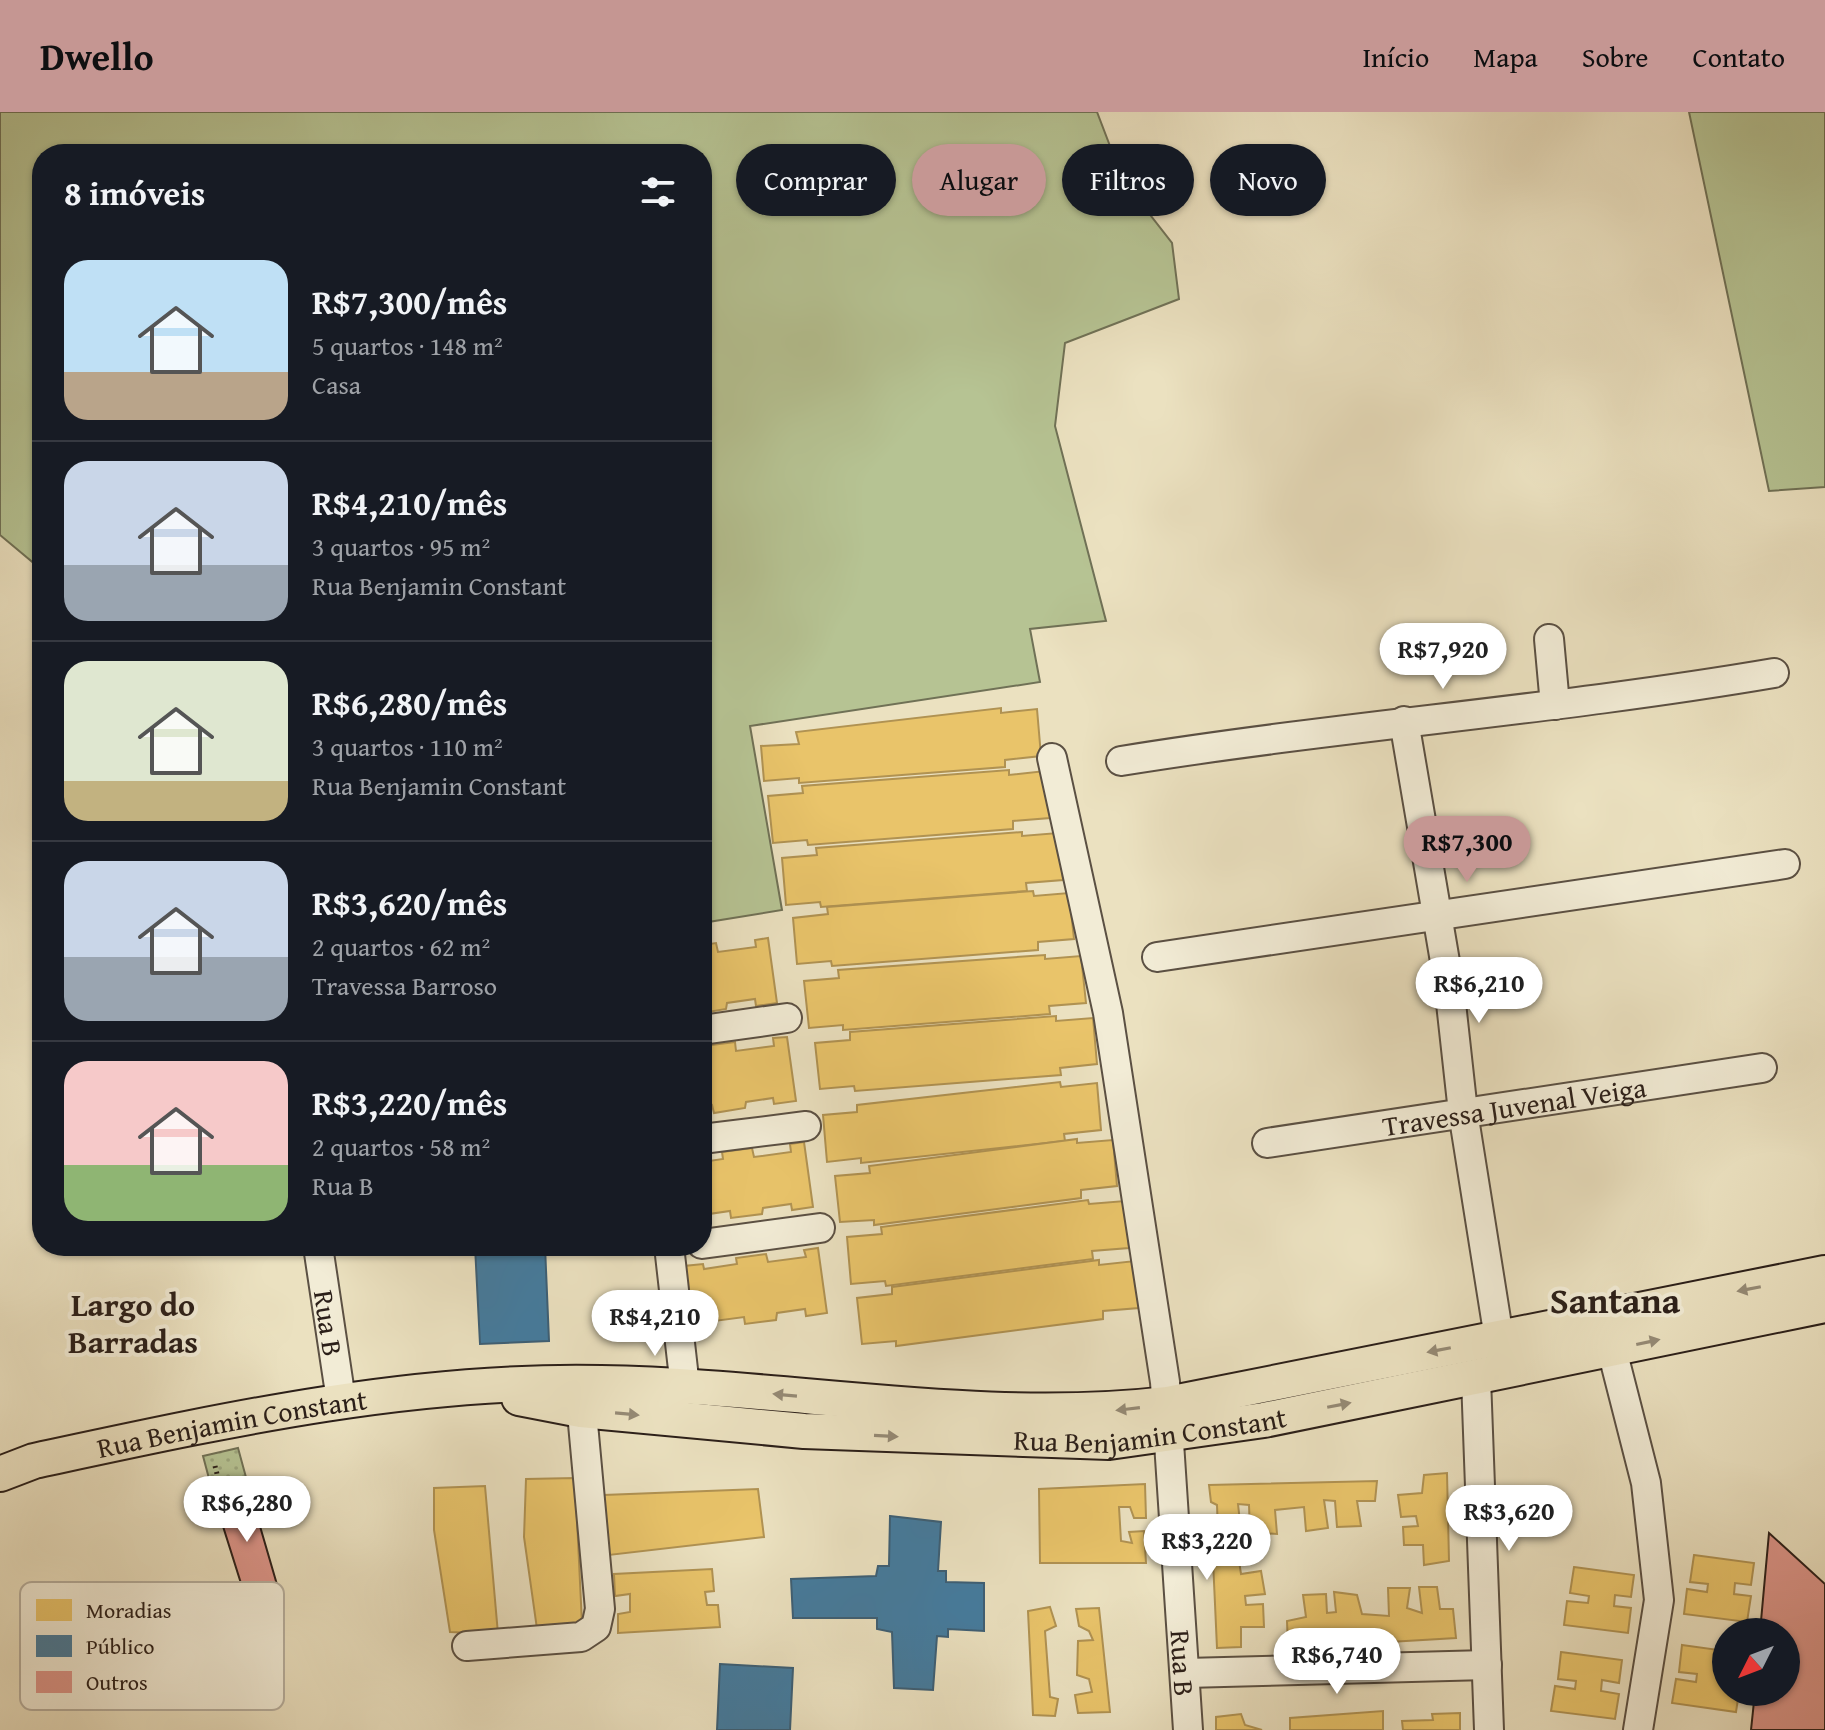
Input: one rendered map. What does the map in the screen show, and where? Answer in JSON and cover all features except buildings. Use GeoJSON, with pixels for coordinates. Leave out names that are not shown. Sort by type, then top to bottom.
{"type":"FeatureCollection","features":[{"type":"Feature","properties":{"kind":"main road","name":"Rua Benjamin Constant"},"geometry":{"type":"LineString","coordinates":[[0,1474],[34,1461],[341,1400],[468,1386],[581,1396],[804,1431],[922,1438],[1109,1442],[1169,1420],[1498,1338],[1825,1273]]}},
{"type":"Feature","properties":{"kind":"main road","name":"Rua Benjamin Constant"},"geometry":{"type":"LineString","coordinates":[[581,1396],[685,1387],[1169,1420],[1491,1374],[1825,1305]]}},
{"type":"Feature","properties":{"kind":"street"},"geometry":{"type":"LineString","coordinates":[[1549,639],[1555,705]]}},
{"type":"Feature","properties":{"kind":"street"},"geometry":{"type":"LineString","coordinates":[[1121,761],[1276,736],[1555,705],[1774,673]]}},
{"type":"Feature","properties":{"kind":"street"},"geometry":{"type":"LineString","coordinates":[[1404,721],[1438,915],[1463,1112],[1498,1338],[1491,1374],[1489,1730]]}},
{"type":"Feature","properties":{"kind":"street","name":"Rua B"},"geometry":{"type":"LineString","coordinates":[[1052,758],[1108,1013],[1169,1420],[1188,1730]]}},
{"type":"Feature","properties":{"kind":"street"},"geometry":{"type":"LineString","coordinates":[[1157,957],[1785,864]]}},
{"type":"Feature","properties":{"kind":"street"},"geometry":{"type":"LineString","coordinates":[[712,1029],[787,1018]]}},
{"type":"Feature","properties":{"kind":"street","name":"Travessa Juvenal Veiga"},"geometry":{"type":"LineString","coordinates":[[1267,1143],[1762,1068]]}},
{"type":"Feature","properties":{"kind":"street"},"geometry":{"type":"LineString","coordinates":[[712,1138],[806,1126]]}},
{"type":"Feature","properties":{"kind":"street"},"geometry":{"type":"LineString","coordinates":[[712,1243],[820,1228]]}},
{"type":"Feature","properties":{"kind":"street","name":"Rua B"},"geometry":{"type":"LineString","coordinates":[[319,1256],[341,1400]]}},
{"type":"Feature","properties":{"kind":"street"},"geometry":{"type":"LineString","coordinates":[[677,1256],[685,1387]]}},
{"type":"Feature","properties":{"kind":"street"},"geometry":{"type":"LineString","coordinates":[[1612,1350],[1646,1483],[1659,1600],[1638,1730]]}},
{"type":"Feature","properties":{"kind":"street"},"geometry":{"type":"LineString","coordinates":[[467,1646],[581,1637],[596,1627],[600,1609],[581,1396]]}},
{"type":"Feature","properties":{"kind":"street"},"geometry":{"type":"LineString","coordinates":[[1186,1673],[1487,1665]]}},
{"type":"Feature","properties":{"kind":"path"},"geometry":{"type":"LineString","coordinates":[[215,1466],[223,1498]]}},
{"type":"Feature","properties":{"kind":"green space"},"geometry":{"type":"Polygon","coordinates":[[[0,112],[1097,112],[1109,144],[1062,144],[1062,216],[1151,216],[1172,243],[1179,299],[1065,343],[1055,426],[1106,621],[1030,629],[1040,682],[750,726],[782,910],[712,921],[712,144],[32,144],[32,562],[0,535],[0,112]]]}},
{"type":"Feature","properties":{"kind":"green space"},"geometry":{"type":"Polygon","coordinates":[[[1689,112],[1825,112],[1825,487],[1769,491],[1689,112]]]}},
{"type":"Feature","properties":{"kind":"green space"},"geometry":{"type":"Polygon","coordinates":[[[238,1448],[250,1492],[215,1501],[203,1456],[238,1448]]]}},
{"type":"Feature","properties":{"kind":"district","name":"Santana"},"geometry":{"type":"Point","coordinates":[1615,1299]}},
{"type":"Feature","properties":{"kind":"district","name":"Largo do Barradas"},"geometry":{"type":"Point","coordinates":[133,1322]}}]}
